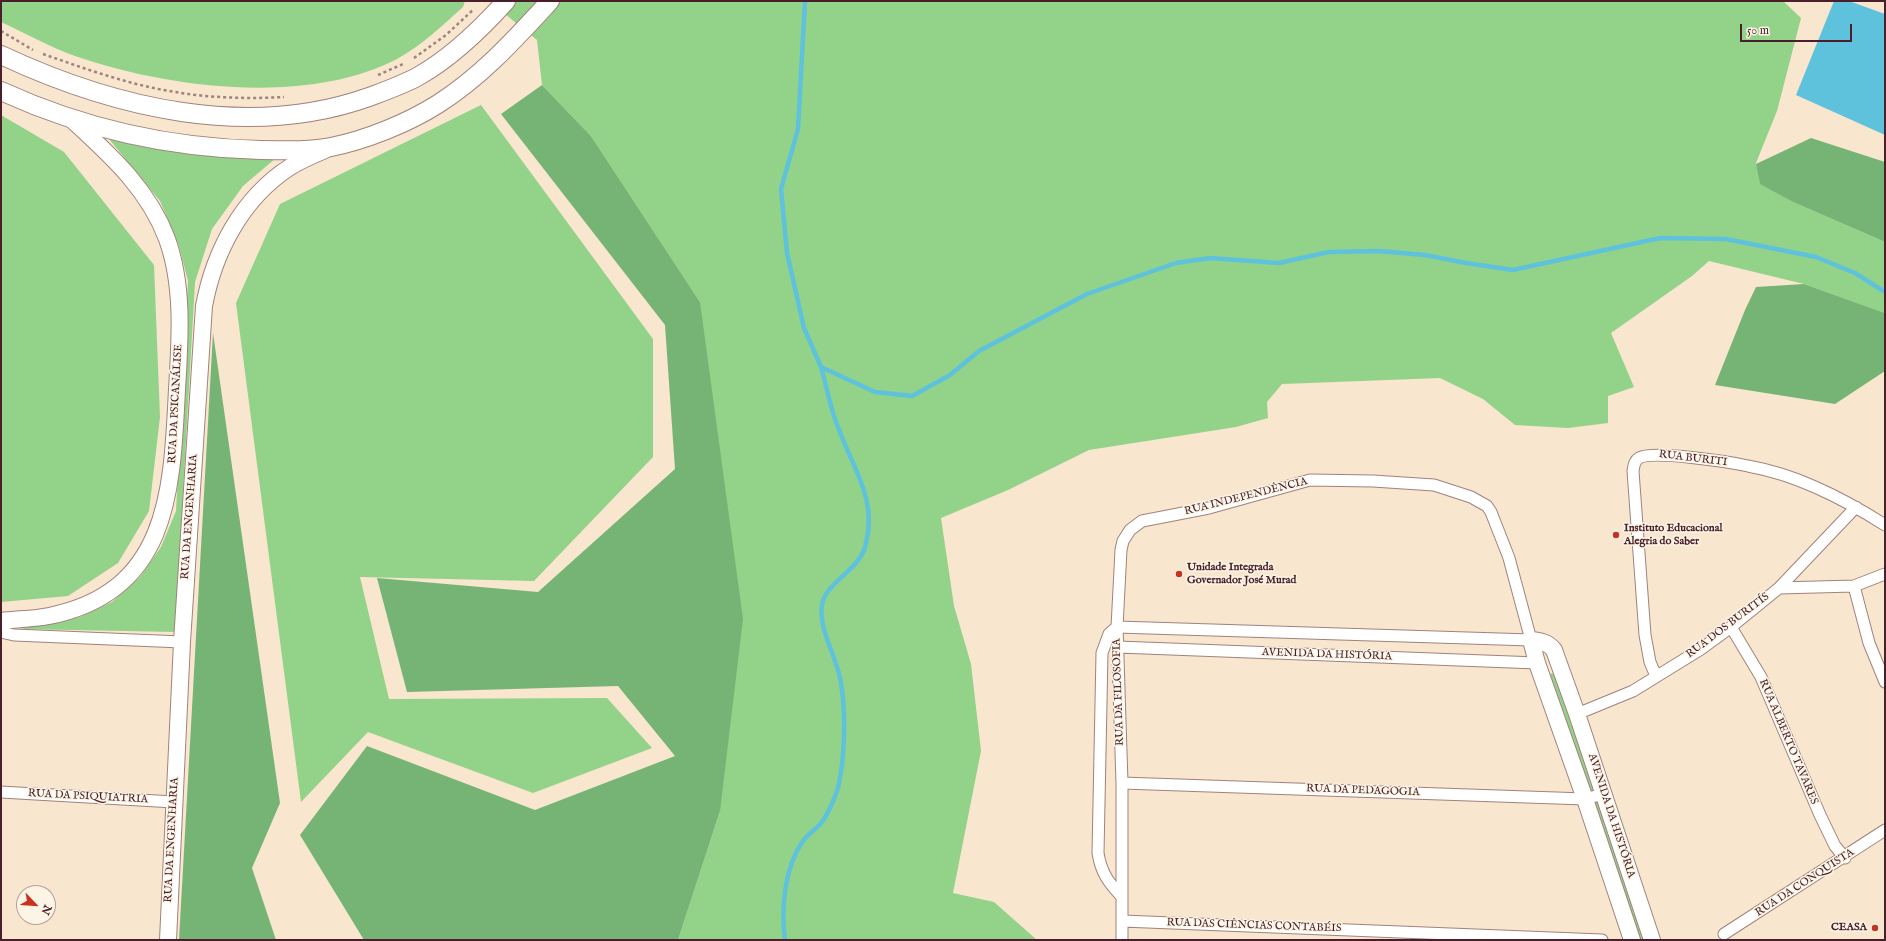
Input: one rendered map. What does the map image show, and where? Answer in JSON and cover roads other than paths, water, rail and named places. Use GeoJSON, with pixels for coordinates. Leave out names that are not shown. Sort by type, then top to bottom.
{"type":"FeatureCollection","features":[{"type":"Feature","properties":{"kind":"main road"},"geometry":{"type":"LineString","coordinates":[[1,91],[31,105],[70,119],[126,135],[194,146],[294,151],[330,148],[378,133],[437,104],[475,78],[523,31],[550,1]]}},
{"type":"Feature","properties":{"kind":"main road"},"geometry":{"type":"LineString","coordinates":[[1,55],[70,84],[129,102],[177,111],[235,117],[301,114],[351,103],[389,90],[416,78],[443,60],[502,5]]}},
{"type":"Feature","properties":{"kind":"street","name":"RUA DA PSICANÁLISE"},"geometry":{"type":"LineString","coordinates":[[1,621],[48,616],[71,610],[98,599],[115,587],[142,559],[154,538],[163,516],[171,476],[179,349],[178,298],[173,262],[166,238],[142,192],[112,157],[70,119]]}},
{"type":"Feature","properties":{"kind":"street","name":"RUA DA ENGENHARIA"},"geometry":{"type":"LineString","coordinates":[[168,940],[182,642],[204,306],[208,284],[217,257],[230,232],[247,207],[269,184],[289,168],[330,148]]}},
{"type":"Feature","properties":{"kind":"street","name":"RUA BURITI"},"geometry":{"type":"LineString","coordinates":[[1656,676],[1650,662],[1645,635],[1633,471],[1634,464],[1639,458],[1655,454],[1748,466],[1815,487],[1856,507],[1885,525]]}},
{"type":"Feature","properties":{"kind":"street","name":"RUA INDEPENDÊNCIA"},"geometry":{"type":"LineString","coordinates":[[1117,627],[1121,550],[1123,541],[1130,530],[1142,521],[1209,508],[1310,480],[1373,481],[1434,485],[1471,497],[1487,506],[1491,512],[1509,558],[1531,640]]}},
{"type":"Feature","properties":{"kind":"street","name":"RUA DOS BURITÍS"},"geometry":{"type":"LineString","coordinates":[[1577,714],[1633,691],[1701,649],[1731,627],[1779,588],[1856,507]]}},
{"type":"Feature","properties":{"kind":"street"},"geometry":{"type":"LineString","coordinates":[[1779,588],[1854,586],[1885,574]]}},
{"type":"Feature","properties":{"kind":"street"},"geometry":{"type":"LineString","coordinates":[[1854,586],[1870,643],[1885,682]]}},
{"type":"Feature","properties":{"kind":"street","name":"AVENIDA DA HISTÓRIA"},"geometry":{"type":"LineString","coordinates":[[1117,627],[1531,640],[1545,642],[1551,645],[1577,714],[1652,940]]}},
{"type":"Feature","properties":{"kind":"street","name":"RUA DA FILOSOFIA"},"geometry":{"type":"LineString","coordinates":[[1117,627],[1122,783],[1122,940]]}},
{"type":"Feature","properties":{"kind":"street","name":"RUA DA FILOSOFIA"},"geometry":{"type":"LineString","coordinates":[[1117,627],[1109,634],[1102,653],[1098,853],[1102,874],[1122,897]]}},
{"type":"Feature","properties":{"kind":"street","name":"RUA ALBERTO TAVARES"},"geometry":{"type":"LineString","coordinates":[[1731,627],[1761,677],[1820,815],[1835,846],[1845,858]]}},
{"type":"Feature","properties":{"kind":"street"},"geometry":{"type":"LineString","coordinates":[[1,632],[14,635],[182,642]]}},
{"type":"Feature","properties":{"kind":"street","name":"AVENIDA DA HISTÓRIA"},"geometry":{"type":"LineString","coordinates":[[1531,640],[1537,663],[1585,799],[1632,940]]}},
{"type":"Feature","properties":{"kind":"street","name":"AVENIDA DA HISTÓRIA"},"geometry":{"type":"LineString","coordinates":[[1118,647],[1537,663]]}},
{"type":"Feature","properties":{"kind":"street","name":"RUA DA PEDAGOGIA"},"geometry":{"type":"LineString","coordinates":[[1122,783],[1585,799],[1603,794]]}},
{"type":"Feature","properties":{"kind":"street","name":"RUA DA PSIQUIATRIA"},"geometry":{"type":"LineString","coordinates":[[1,792],[174,802]]}},
{"type":"Feature","properties":{"kind":"street","name":"RUA DA CONQUISTA"},"geometry":{"type":"LineString","coordinates":[[1724,934],[1845,858],[1885,830]]}},
{"type":"Feature","properties":{"kind":"street","name":"RUA DAS CIÊNCIAS CONTABÉIS"},"geometry":{"type":"LineString","coordinates":[[1122,921],[1602,940]]}},
{"type":"Feature","properties":{"kind":"water"},"geometry":{"type":"Polygon","coordinates":[[[1834,1],[1849,1],[1885,14],[1885,135],[1796,95],[1834,1]]]}},
{"type":"Feature","properties":{"kind":"waterway"},"geometry":{"type":"LineString","coordinates":[[805,1],[798,129],[781,189],[787,253],[804,328],[821,367],[875,392],[912,396],[950,375],[979,351],[1087,294],[1176,263],[1210,258],[1279,263],[1329,252],[1379,251],[1425,255],[1513,270],[1660,238],[1726,239],[1816,257],[1855,273],[1885,292]]}},
{"type":"Feature","properties":{"kind":"waterway"},"geometry":{"type":"LineString","coordinates":[[785,940],[783,915],[785,889],[788,876],[803,841],[822,822],[834,800],[838,788],[842,763],[844,736],[843,695],[839,674],[825,634],[822,605],[824,597],[829,590],[856,563],[861,555],[865,547],[869,516],[863,488],[837,424],[821,367]]}},
{"type":"Feature","properties":{"kind":"place","name":"Instituto Educacional Alegria do Saber"},"geometry":{"type":"Point","coordinates":[1616,535]}},
{"type":"Feature","properties":{"kind":"place","name":"Unidade Integrada Governador José Murad"},"geometry":{"type":"Point","coordinates":[1179,574]}},
{"type":"Feature","properties":{"kind":"place","name":"CEASA"},"geometry":{"type":"Point","coordinates":[1875,928]}}]}
